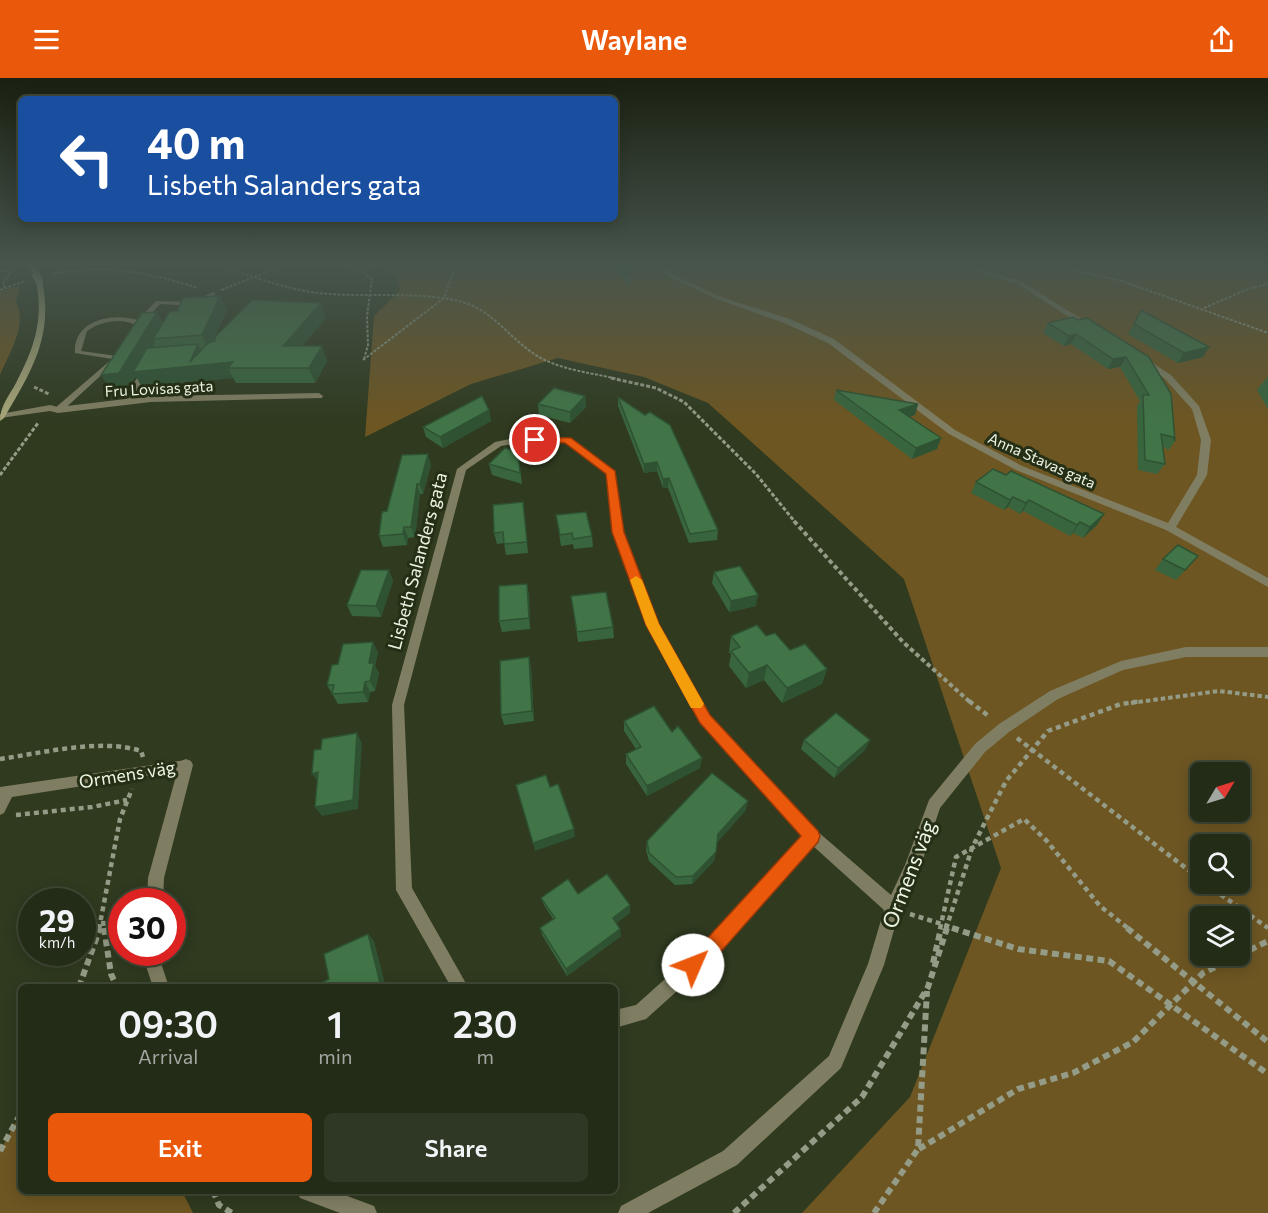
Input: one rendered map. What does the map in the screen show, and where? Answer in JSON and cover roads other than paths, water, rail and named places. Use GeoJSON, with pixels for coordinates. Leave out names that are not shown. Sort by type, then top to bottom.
{"type":"FeatureCollection","features":[{"type":"Feature","properties":{"kind":"main road"},"geometry":{"type":"LineString","coordinates":[[1,417],[31,364],[41,332],[42,317]]}},
{"type":"Feature","properties":{"kind":"street","name":"Anna Stavas gata"},"geometry":{"type":"LineString","coordinates":[[775,317],[831,341],[952,432],[1019,468],[1170,528],[1268,583]]}},
{"type":"Feature","properties":{"kind":"street"},"geometry":{"type":"LineString","coordinates":[[1074,317],[1103,335]]}},
{"type":"Feature","properties":{"kind":"street"},"geometry":{"type":"LineString","coordinates":[[1131,353],[1168,377],[1196,408],[1206,440],[1202,475],[1170,528]]}},
{"type":"Feature","properties":{"kind":"street","name":"Fru Lovisas gata"},"geometry":{"type":"LineString","coordinates":[[1,417],[50,408],[58,410],[151,399],[319,396]]}},
{"type":"Feature","properties":{"kind":"street","name":"Lisbeth Salanders gata"},"geometry":{"type":"LineString","coordinates":[[458,984],[404,890],[398,705],[462,469],[498,444],[519,440],[568,440],[611,473],[618,532],[652,625],[705,719],[812,836],[893,907]]}},
{"type":"Feature","properties":{"kind":"street","name":"Ormens väg"},"geometry":{"type":"LineString","coordinates":[[628,1213],[730,1158],[835,1062],[876,965],[893,907],[912,868],[934,805],[980,748],[1004,728],[1054,695],[1121,666],[1186,652],[1268,652]]}},
{"type":"Feature","properties":{"kind":"street","name":"Ormens väg"},"geometry":{"type":"LineString","coordinates":[[156,888],[156,878],[186,765]]}},
{"type":"Feature","properties":{"kind":"street"},"geometry":{"type":"LineString","coordinates":[[618,1018],[640,1013],[710,950],[812,836]]}},
{"type":"Feature","properties":{"kind":"street"},"geometry":{"type":"LineString","coordinates":[[154,966],[160,984]]}},
{"type":"Feature","properties":{"kind":"street"},"geometry":{"type":"LineString","coordinates":[[315,1194],[367,1213]]}},
{"type":"Feature","properties":{"kind":"lane"},"geometry":{"type":"LineString","coordinates":[[140,322],[145,317]]}},
{"type":"Feature","properties":{"kind":"lane"},"geometry":{"type":"LineString","coordinates":[[58,410],[120,355],[77,352],[80,338],[93,324],[117,320],[140,322],[144,326],[140,333]]}},
{"type":"Feature","properties":{"kind":"lane"},"geometry":{"type":"LineString","coordinates":[[127,402],[147,368]]}},
{"type":"Feature","properties":{"kind":"lane","name":"Ormens väg"},"geometry":{"type":"LineString","coordinates":[[4,793],[186,765]]}},
{"type":"Feature","properties":{"kind":"lane"},"geometry":{"type":"LineString","coordinates":[[4,793],[5,812]]}}]}
